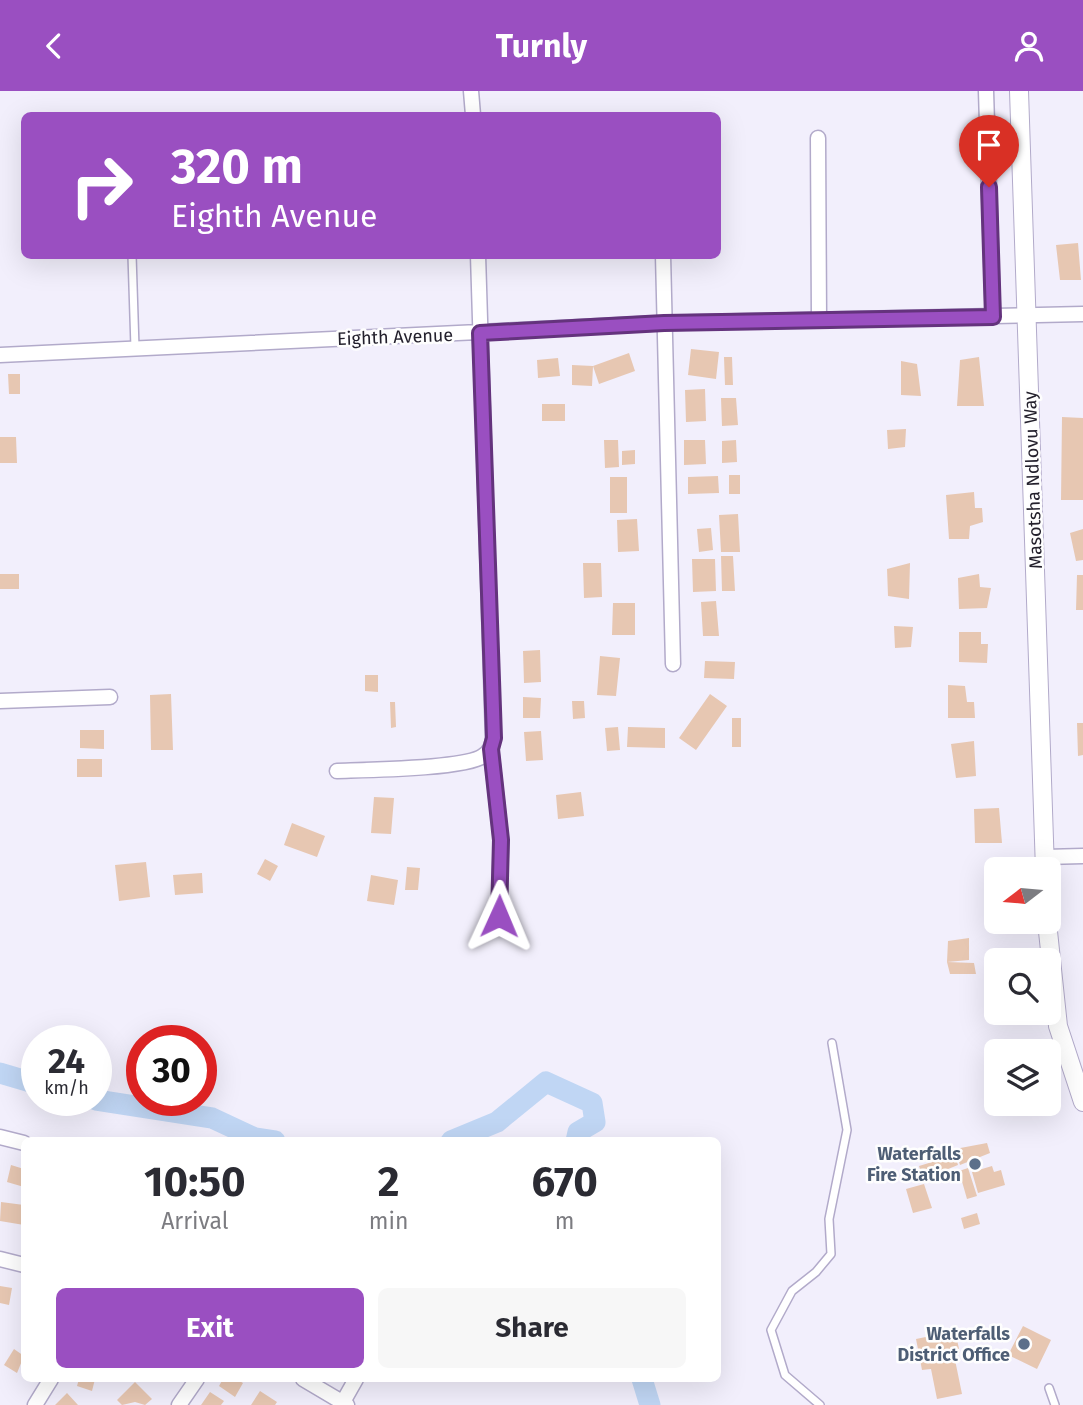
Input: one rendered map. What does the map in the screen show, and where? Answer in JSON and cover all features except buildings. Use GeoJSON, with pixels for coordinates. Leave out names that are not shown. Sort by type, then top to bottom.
{"type":"FeatureCollection","features":[{"type":"Feature","properties":{"kind":"street"},"geometry":{"type":"LineString","coordinates":[[471,91],[472,112]]}},
{"type":"Feature","properties":{"kind":"street"},"geometry":{"type":"LineString","coordinates":[[986,91],[993,317]]}},
{"type":"Feature","properties":{"kind":"street","name":"Masotsha Ndlovu Way"},"geometry":{"type":"LineString","coordinates":[[1019,91],[1045,857]]}},
{"type":"Feature","properties":{"kind":"street"},"geometry":{"type":"LineString","coordinates":[[818,138],[819,320]]}},
{"type":"Feature","properties":{"kind":"street"},"geometry":{"type":"LineString","coordinates":[[478,259],[494,738],[491,749],[501,840],[499,916]]}},
{"type":"Feature","properties":{"kind":"street"},"geometry":{"type":"LineString","coordinates":[[663,259],[673,664]]}},
{"type":"Feature","properties":{"kind":"street","name":"Eighth Avenue"},"geometry":{"type":"LineString","coordinates":[[0,355],[664,323],[1083,314]]}},
{"type":"Feature","properties":{"kind":"street"},"geometry":{"type":"LineString","coordinates":[[0,701],[110,697]]}},
{"type":"Feature","properties":{"kind":"street"},"geometry":{"type":"LineString","coordinates":[[337,771],[430,766],[481,758],[491,749]]}},
{"type":"Feature","properties":{"kind":"street"},"geometry":{"type":"LineString","coordinates":[[1061,860],[1083,856]]}},
{"type":"Feature","properties":{"kind":"street"},"geometry":{"type":"LineString","coordinates":[[1048,935],[1058,1025],[1083,1102]]}},
{"type":"Feature","properties":{"kind":"street"},"geometry":{"type":"LineString","coordinates":[[0,1137],[21,1142]]}},
{"type":"Feature","properties":{"kind":"street"},"geometry":{"type":"LineString","coordinates":[[0,1259],[21,1264]]}},
{"type":"Feature","properties":{"kind":"street"},"geometry":{"type":"LineString","coordinates":[[35,1405],[49,1382]]}},
{"type":"Feature","properties":{"kind":"street"},"geometry":{"type":"LineString","coordinates":[[179,1405],[195,1382]]}},
{"type":"Feature","properties":{"kind":"street"},"geometry":{"type":"LineString","coordinates":[[306,1382],[325,1400],[345,1404],[355,1382]]}},
{"type":"Feature","properties":{"kind":"lane"},"geometry":{"type":"LineString","coordinates":[[132,259],[135,348]]}},
{"type":"Feature","properties":{"kind":"lane"},"geometry":{"type":"LineString","coordinates":[[820,1405],[785,1375],[771,1330],[792,1291],[816,1272],[831,1254],[829,1219],[847,1130],[832,1042]]}},
{"type":"Feature","properties":{"kind":"lane"},"geometry":{"type":"LineString","coordinates":[[1049,1388],[1055,1405]]}},
{"type":"Feature","properties":{"kind":"waterway"},"geometry":{"type":"LineString","coordinates":[[0,1073],[21,1079]]}},
{"type":"Feature","properties":{"kind":"waterway"},"geometry":{"type":"LineString","coordinates":[[461,1137],[497,1122],[546,1082],[592,1103],[595,1122],[578,1132],[577,1137]]}},
{"type":"Feature","properties":{"kind":"waterway"},"geometry":{"type":"LineString","coordinates":[[112,1102],[212,1118],[253,1137]]}},
{"type":"Feature","properties":{"kind":"waterway"},"geometry":{"type":"LineString","coordinates":[[643,1382],[650,1405]]}},
{"type":"Feature","properties":{"kind":"place","name":"Waterfalls Fire Station"},"geometry":{"type":"Point","coordinates":[975,1164]}},
{"type":"Feature","properties":{"kind":"place","name":"Waterfalls District Office"},"geometry":{"type":"Point","coordinates":[1024,1344]}},
{"type":"Feature","properties":{"kind":"route"},"geometry":{"type":"LineString","coordinates":[[499,916],[501,840],[491,749],[494,738],[480,333],[664,323],[993,317],[989,187]]}}]}
